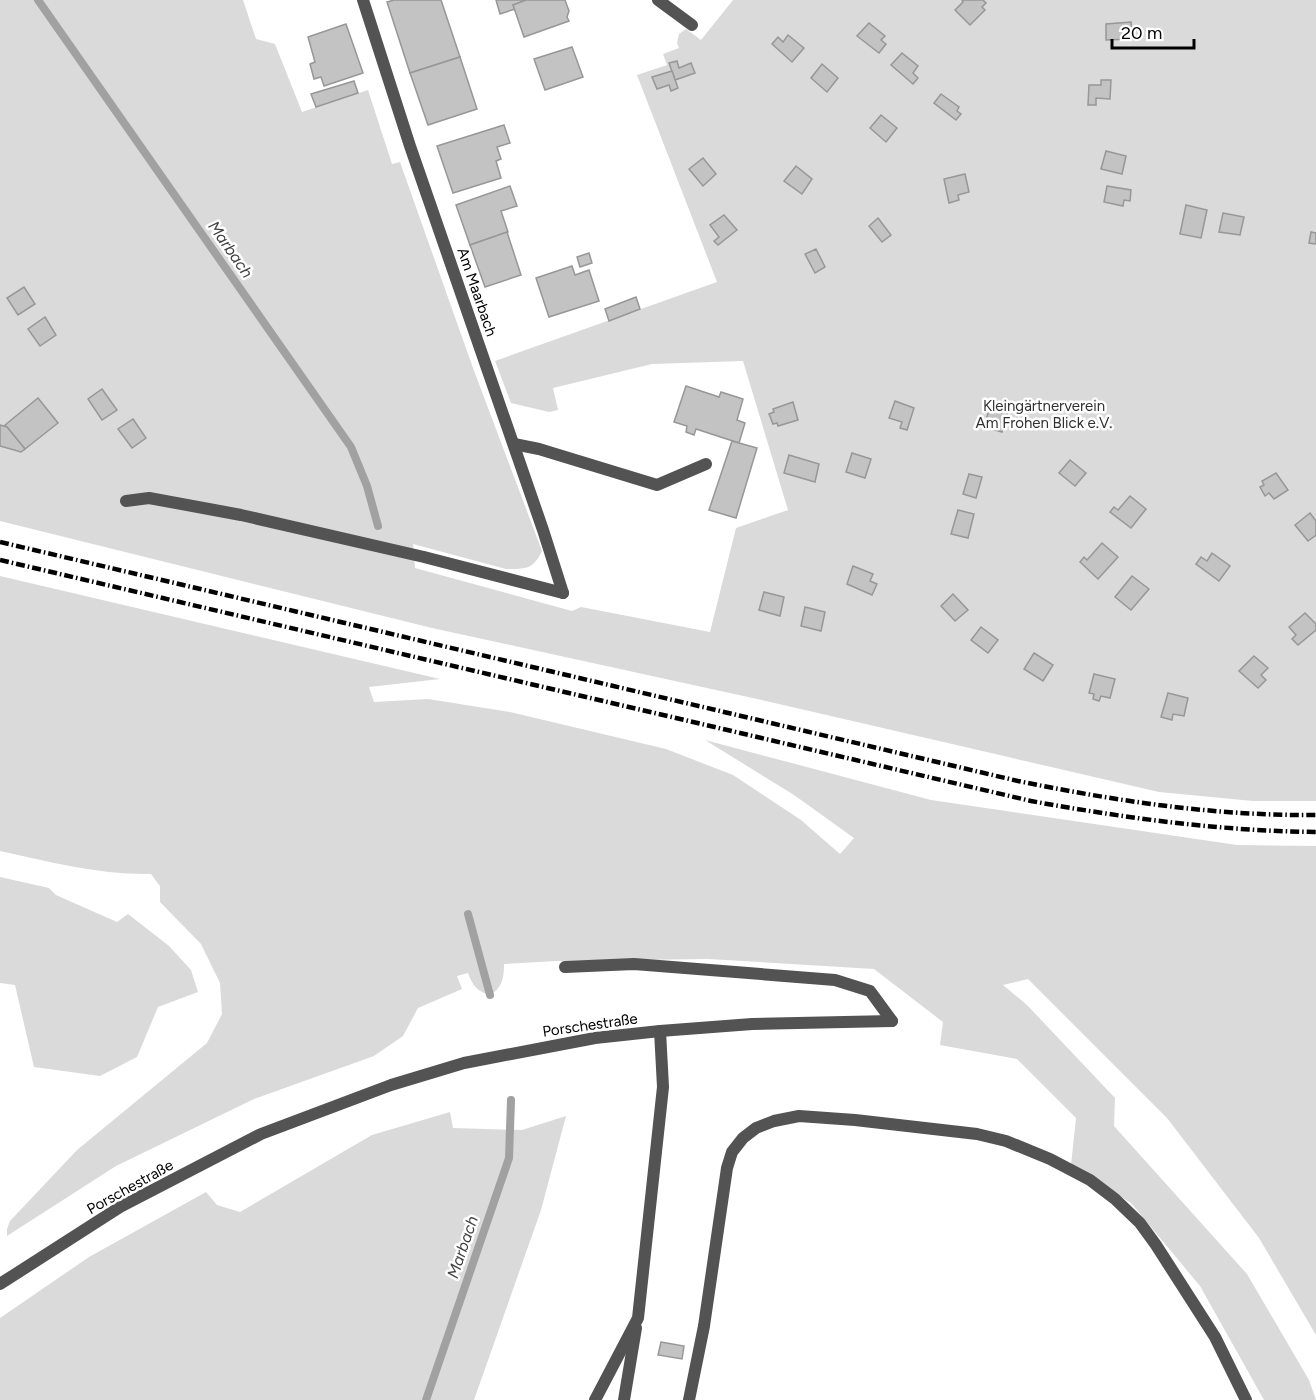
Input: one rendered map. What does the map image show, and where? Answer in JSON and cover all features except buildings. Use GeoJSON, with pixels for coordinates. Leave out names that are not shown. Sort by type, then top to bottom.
{"type":"FeatureCollection","features":[{"type":"Feature","properties":{"kind":"street","name":"Am Maarbach"},"geometry":{"type":"LineString","coordinates":[[126,501],[149,498],[241,515],[424,557],[563,593],[514,444],[410,146],[363,0]]}},
{"type":"Feature","properties":{"kind":"street"},"geometry":{"type":"LineString","coordinates":[[658,0],[692,25]]}},
{"type":"Feature","properties":{"kind":"street"},"geometry":{"type":"LineString","coordinates":[[514,444],[539,449],[657,485],[706,464]]}},
{"type":"Feature","properties":{"kind":"street","name":"Porschestraße"},"geometry":{"type":"LineString","coordinates":[[0,1284],[120,1207],[261,1134],[391,1085],[464,1063],[595,1038],[660,1031],[752,1024],[892,1021],[870,991],[835,981],[634,964],[565,967]]}},
{"type":"Feature","properties":{"kind":"street"},"geometry":{"type":"LineString","coordinates":[[624,1400],[638,1318],[663,1087],[660,1031]]}},
{"type":"Feature","properties":{"kind":"street"},"geometry":{"type":"LineString","coordinates":[[689,1400],[704,1326],[727,1168],[732,1152],[743,1138],[756,1128],[774,1121],[799,1116],[977,1134],[1006,1141],[1039,1154],[1090,1180],[1115,1199],[1140,1223],[1156,1245],[1215,1338],[1246,1400]]}},
{"type":"Feature","properties":{"kind":"street"},"geometry":{"type":"LineString","coordinates":[[595,1400],[638,1318]]}},
{"type":"Feature","properties":{"kind":"green space","name":"Kleingärtnerverein Am Frohen Blick e.V."},"geometry":{"type":"Polygon","coordinates":[[[0,0],[243,0],[256,39],[275,44],[302,112],[368,90],[392,164],[400,162],[473,368],[542,551],[535,562],[528,567],[506,569],[413,544],[415,568],[572,611],[581,607],[710,632],[736,528],[788,510],[743,361],[652,364],[553,388],[558,410],[549,412],[511,403],[495,361],[717,282],[637,75],[667,65],[663,54],[679,48],[677,43],[679,34],[686,29],[701,40],[733,0],[1316,0],[1316,801],[1253,801],[1159,792],[766,701],[432,628],[0,521],[0,0]]]}},
{"type":"Feature","properties":{"kind":"green space"},"geometry":{"type":"Polygon","coordinates":[[[0,576],[440,679],[369,687],[374,702],[428,699],[510,712],[666,749],[733,775],[801,820],[840,854],[854,838],[794,795],[705,740],[931,800],[1237,845],[1316,846],[1316,1335],[1259,1238],[1167,1118],[1028,979],[1003,985],[1027,1005],[1115,1098],[1114,1126],[1247,1274],[1309,1380],[1316,1400],[1264,1400],[1200,1286],[1131,1203],[1071,1165],[1076,1118],[1017,1059],[940,1045],[943,1022],[874,969],[708,959],[504,964],[502,982],[490,995],[476,987],[468,973],[457,976],[462,989],[418,1008],[403,1036],[374,1056],[254,1099],[116,1166],[7,1236],[10,1221],[77,1150],[207,1043],[222,1014],[220,983],[201,944],[160,902],[160,886],[151,874],[94,870],[0,851],[0,576]]]}},
{"type":"Feature","properties":{"kind":"green space"},"geometry":{"type":"Polygon","coordinates":[[[0,877],[49,888],[56,895],[117,922],[128,914],[169,946],[191,970],[198,992],[158,1007],[137,1057],[100,1076],[34,1067],[15,985],[0,983],[0,877]]]}},
{"type":"Feature","properties":{"kind":"green space"},"geometry":{"type":"Polygon","coordinates":[[[450,1112],[453,1128],[522,1130],[566,1116],[541,1210],[474,1400],[0,1400],[0,1318],[89,1257],[206,1192],[217,1205],[240,1212],[372,1135],[450,1112]]]}},
{"type":"Feature","properties":{"kind":"waterway","name":"Marbach"},"geometry":{"type":"LineString","coordinates":[[38,0],[351,447],[367,486],[378,526]]}},
{"type":"Feature","properties":{"kind":"waterway","name":"Marbach"},"geometry":{"type":"LineString","coordinates":[[468,914],[490,995]]}},
{"type":"Feature","properties":{"kind":"waterway","name":"Marbach"},"geometry":{"type":"LineString","coordinates":[[426,1400],[509,1158],[511,1100]]}},
{"type":"Feature","properties":{"kind":"railway"},"geometry":{"type":"LineString","coordinates":[[0,542],[1018,781],[1166,806],[1241,813],[1316,815]]}},
{"type":"Feature","properties":{"kind":"railway"},"geometry":{"type":"LineString","coordinates":[[0,560],[1031,801],[1173,822],[1244,829],[1316,832]]}}]}
